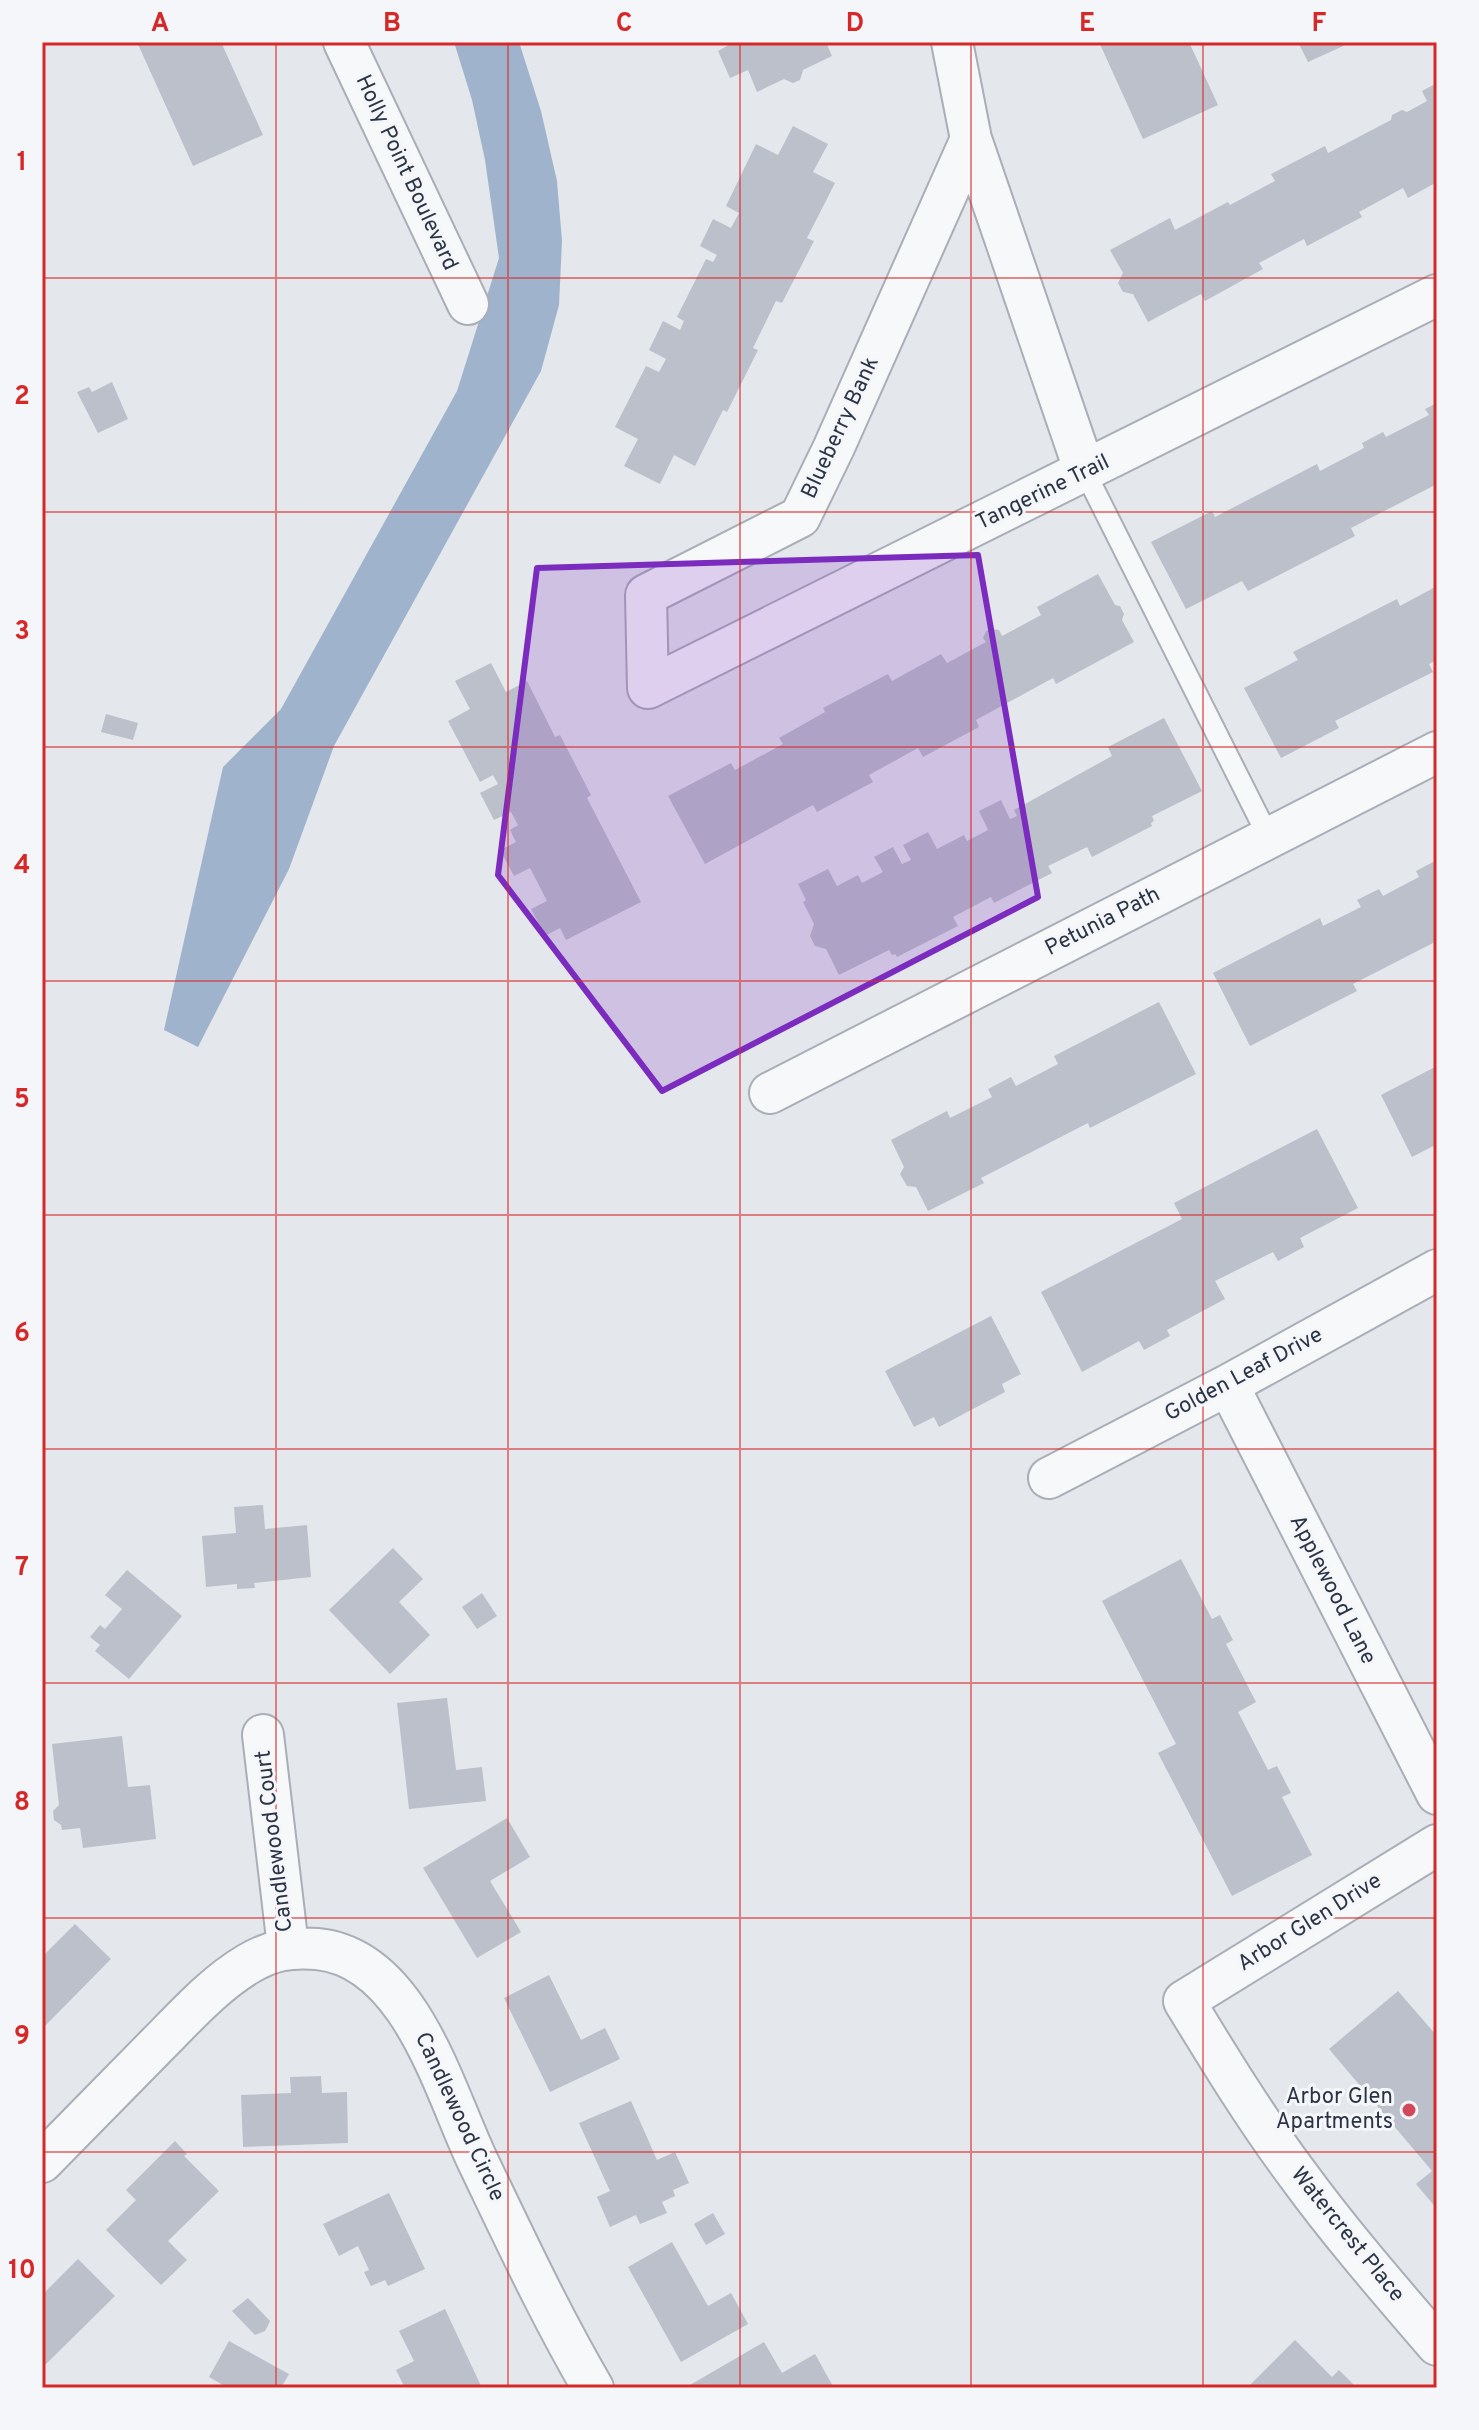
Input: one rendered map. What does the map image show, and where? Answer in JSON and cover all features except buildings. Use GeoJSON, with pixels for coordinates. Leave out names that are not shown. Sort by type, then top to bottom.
{"type":"FeatureCollection","features":[{"type":"Feature","properties":{"kind":"street","name":"Holly Point Boulevard"},"geometry":{"type":"LineString","coordinates":[[344,42],[468,304]]}},
{"type":"Feature","properties":{"kind":"street"},"geometry":{"type":"LineString","coordinates":[[952,42],[971,139],[1085,472]]}},
{"type":"Feature","properties":{"kind":"street","name":"Blueberry Bank"},"geometry":{"type":"LineString","coordinates":[[648,688],[646,595],[800,517],[971,139]]}},
{"type":"Feature","properties":{"kind":"street","name":"Tangerine Trail"},"geometry":{"type":"LineString","coordinates":[[648,688],[1437,295]]}},
{"type":"Feature","properties":{"kind":"street","name":"Petunia Path"},"geometry":{"type":"LineString","coordinates":[[770,1093],[1437,752]]}},
{"type":"Feature","properties":{"kind":"street","name":"Golden Leaf Drive"},"geometry":{"type":"LineString","coordinates":[[1049,1478],[1228,1385],[1437,1270]]}},
{"type":"Feature","properties":{"kind":"street","name":"Applewood Lane"},"geometry":{"type":"LineString","coordinates":[[1228,1385],[1437,1794]]}},
{"type":"Feature","properties":{"kind":"street","name":"Candlewood Court"},"geometry":{"type":"LineString","coordinates":[[263,1735],[288,1947]]}},
{"type":"Feature","properties":{"kind":"street","name":"Arbor Glen Drive"},"geometry":{"type":"LineString","coordinates":[[1184,2001],[1437,1845]]}},
{"type":"Feature","properties":{"kind":"street","name":"Candlewood Circle"},"geometry":{"type":"LineString","coordinates":[[42,2162],[207,1994],[248,1964],[288,1947],[338,1951],[383,1981],[414,2020],[456,2105],[478,2161],[570,2349],[593,2388]]}},
{"type":"Feature","properties":{"kind":"street","name":"Watercrest Place"},"geometry":{"type":"LineString","coordinates":[[1184,2001],[1245,2099],[1297,2174],[1371,2269],[1437,2345]]}},
{"type":"Feature","properties":{"kind":"lane"},"geometry":{"type":"LineString","coordinates":[[1085,472],[1269,838]]}},
{"type":"Feature","properties":{"kind":"highlighted area"},"geometry":{"type":"Polygon","coordinates":[[[978,555],[1038,897],[662,1091],[498,875],[537,568],[978,555]]]}},
{"type":"Feature","properties":{"kind":"water"},"geometry":{"type":"Polygon","coordinates":[[[454,42],[519,42],[541,111],[557,181],[562,241],[559,305],[541,371],[334,746],[289,869],[198,1047],[164,1030],[223,767],[281,709],[457,391],[499,258],[485,160],[472,100],[454,42]]]}},
{"type":"Feature","properties":{"kind":"place","name":"Arbor Glen Apartments"},"geometry":{"type":"Point","coordinates":[1409,2110]}}]}
